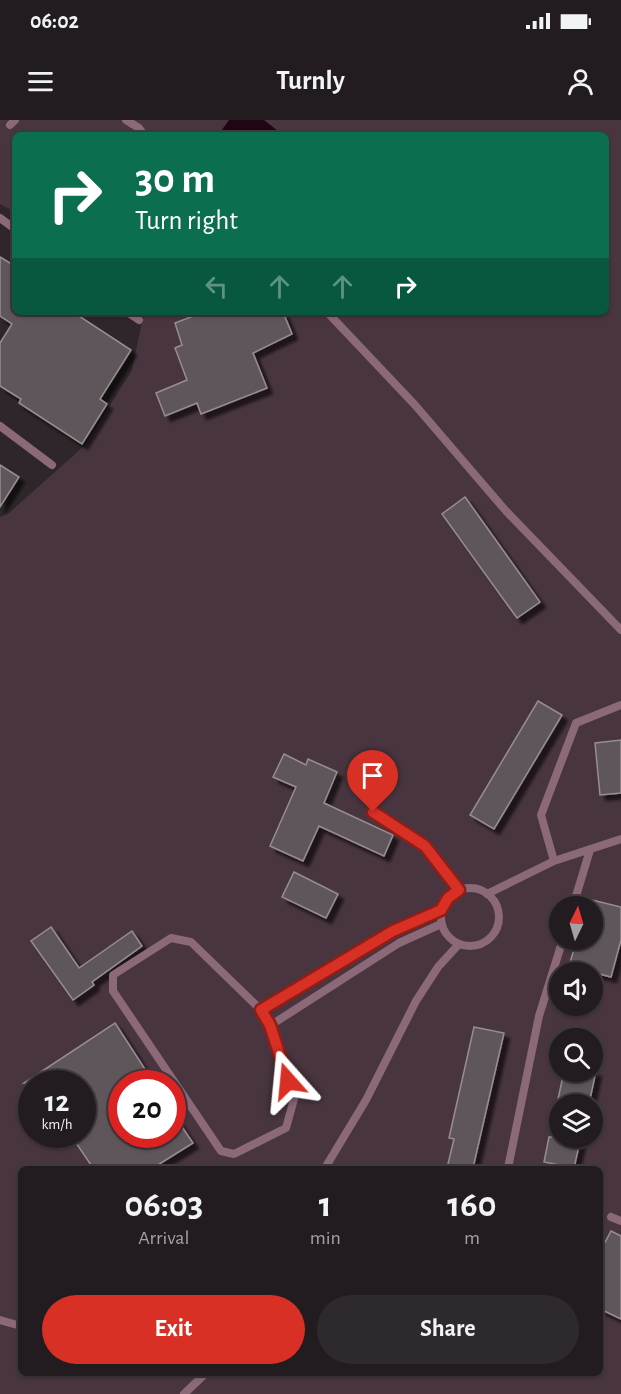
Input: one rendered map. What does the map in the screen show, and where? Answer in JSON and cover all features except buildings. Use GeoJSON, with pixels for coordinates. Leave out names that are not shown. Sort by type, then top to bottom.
{"type":"FeatureCollection","features":[{"type":"Feature","properties":{"kind":"lane"},"geometry":{"type":"LineString","coordinates":[[126,120],[142,132]]}},
{"type":"Feature","properties":{"kind":"lane"},"geometry":{"type":"LineString","coordinates":[[132,315],[139,320]]}},
{"type":"Feature","properties":{"kind":"lane"},"geometry":{"type":"LineString","coordinates":[[330,315],[415,405],[506,511],[621,630]]}},
{"type":"Feature","properties":{"kind":"lane"},"geometry":{"type":"LineString","coordinates":[[0,426],[52,465]]}},
{"type":"Feature","properties":{"kind":"lane"},"geometry":{"type":"LineString","coordinates":[[554,861],[541,815],[576,723],[621,705]]}},
{"type":"Feature","properties":{"kind":"lane"},"geometry":{"type":"LineString","coordinates":[[373,812],[425,846],[459,890]]}},
{"type":"Feature","properties":{"kind":"lane"},"geometry":{"type":"LineString","coordinates":[[487,894],[554,861],[621,839]]}},
{"type":"Feature","properties":{"kind":"lane"},"geometry":{"type":"LineString","coordinates":[[576,896],[590,850]]}},
{"type":"Feature","properties":{"kind":"lane"},"geometry":{"type":"LineString","coordinates":[[473,889],[487,894],[496,904],[499,918],[495,931],[486,941],[472,946],[459,944],[447,936],[441,924],[441,910],[448,898],[459,890],[473,889]]}},
{"type":"Feature","properties":{"kind":"lane"},"geometry":{"type":"LineString","coordinates":[[261,1010],[393,931],[441,910]]}},
{"type":"Feature","properties":{"kind":"lane"},"geometry":{"type":"LineString","coordinates":[[270,1025],[399,943],[441,924]]}},
{"type":"Feature","properties":{"kind":"lane"},"geometry":{"type":"LineString","coordinates":[[171,938],[191,942],[261,1010],[270,1025],[294,1099],[286,1128],[234,1154],[221,1150],[113,992],[113,975],[171,938]]}},
{"type":"Feature","properties":{"kind":"lane"},"geometry":{"type":"LineString","coordinates":[[326,1166],[366,1100],[416,1001],[438,967],[459,944]]}},
{"type":"Feature","properties":{"kind":"lane"},"geometry":{"type":"LineString","coordinates":[[508,1166],[539,1016],[560,950]]}},
{"type":"Feature","properties":{"kind":"lane"},"geometry":{"type":"LineString","coordinates":[[611,1217],[621,1221]]}},
{"type":"Feature","properties":{"kind":"lane"},"geometry":{"type":"LineString","coordinates":[[0,1320],[18,1325]]}},
{"type":"Feature","properties":{"kind":"lane"},"geometry":{"type":"LineString","coordinates":[[184,1394],[203,1376]]}},
{"type":"Feature","properties":{"kind":"shaded area"},"geometry":{"type":"Polygon","coordinates":[[[0,120],[621,120],[621,1394],[0,1394],[0,517],[9,513],[85,445],[132,370],[143,315],[609,315],[609,132],[12,132],[12,210],[0,204],[0,120]]]}},
{"type":"Feature","properties":{"kind":"shaded area"},"geometry":{"type":"Polygon","coordinates":[[[229,120],[264,120],[279,132],[223,132],[221,131],[229,120]]]}},
{"type":"Feature","properties":{"kind":"route"},"geometry":{"type":"LineString","coordinates":[[288,1081],[270,1025],[261,1010],[393,931],[441,910],[448,898],[459,890],[425,846],[373,812]]}}]}
